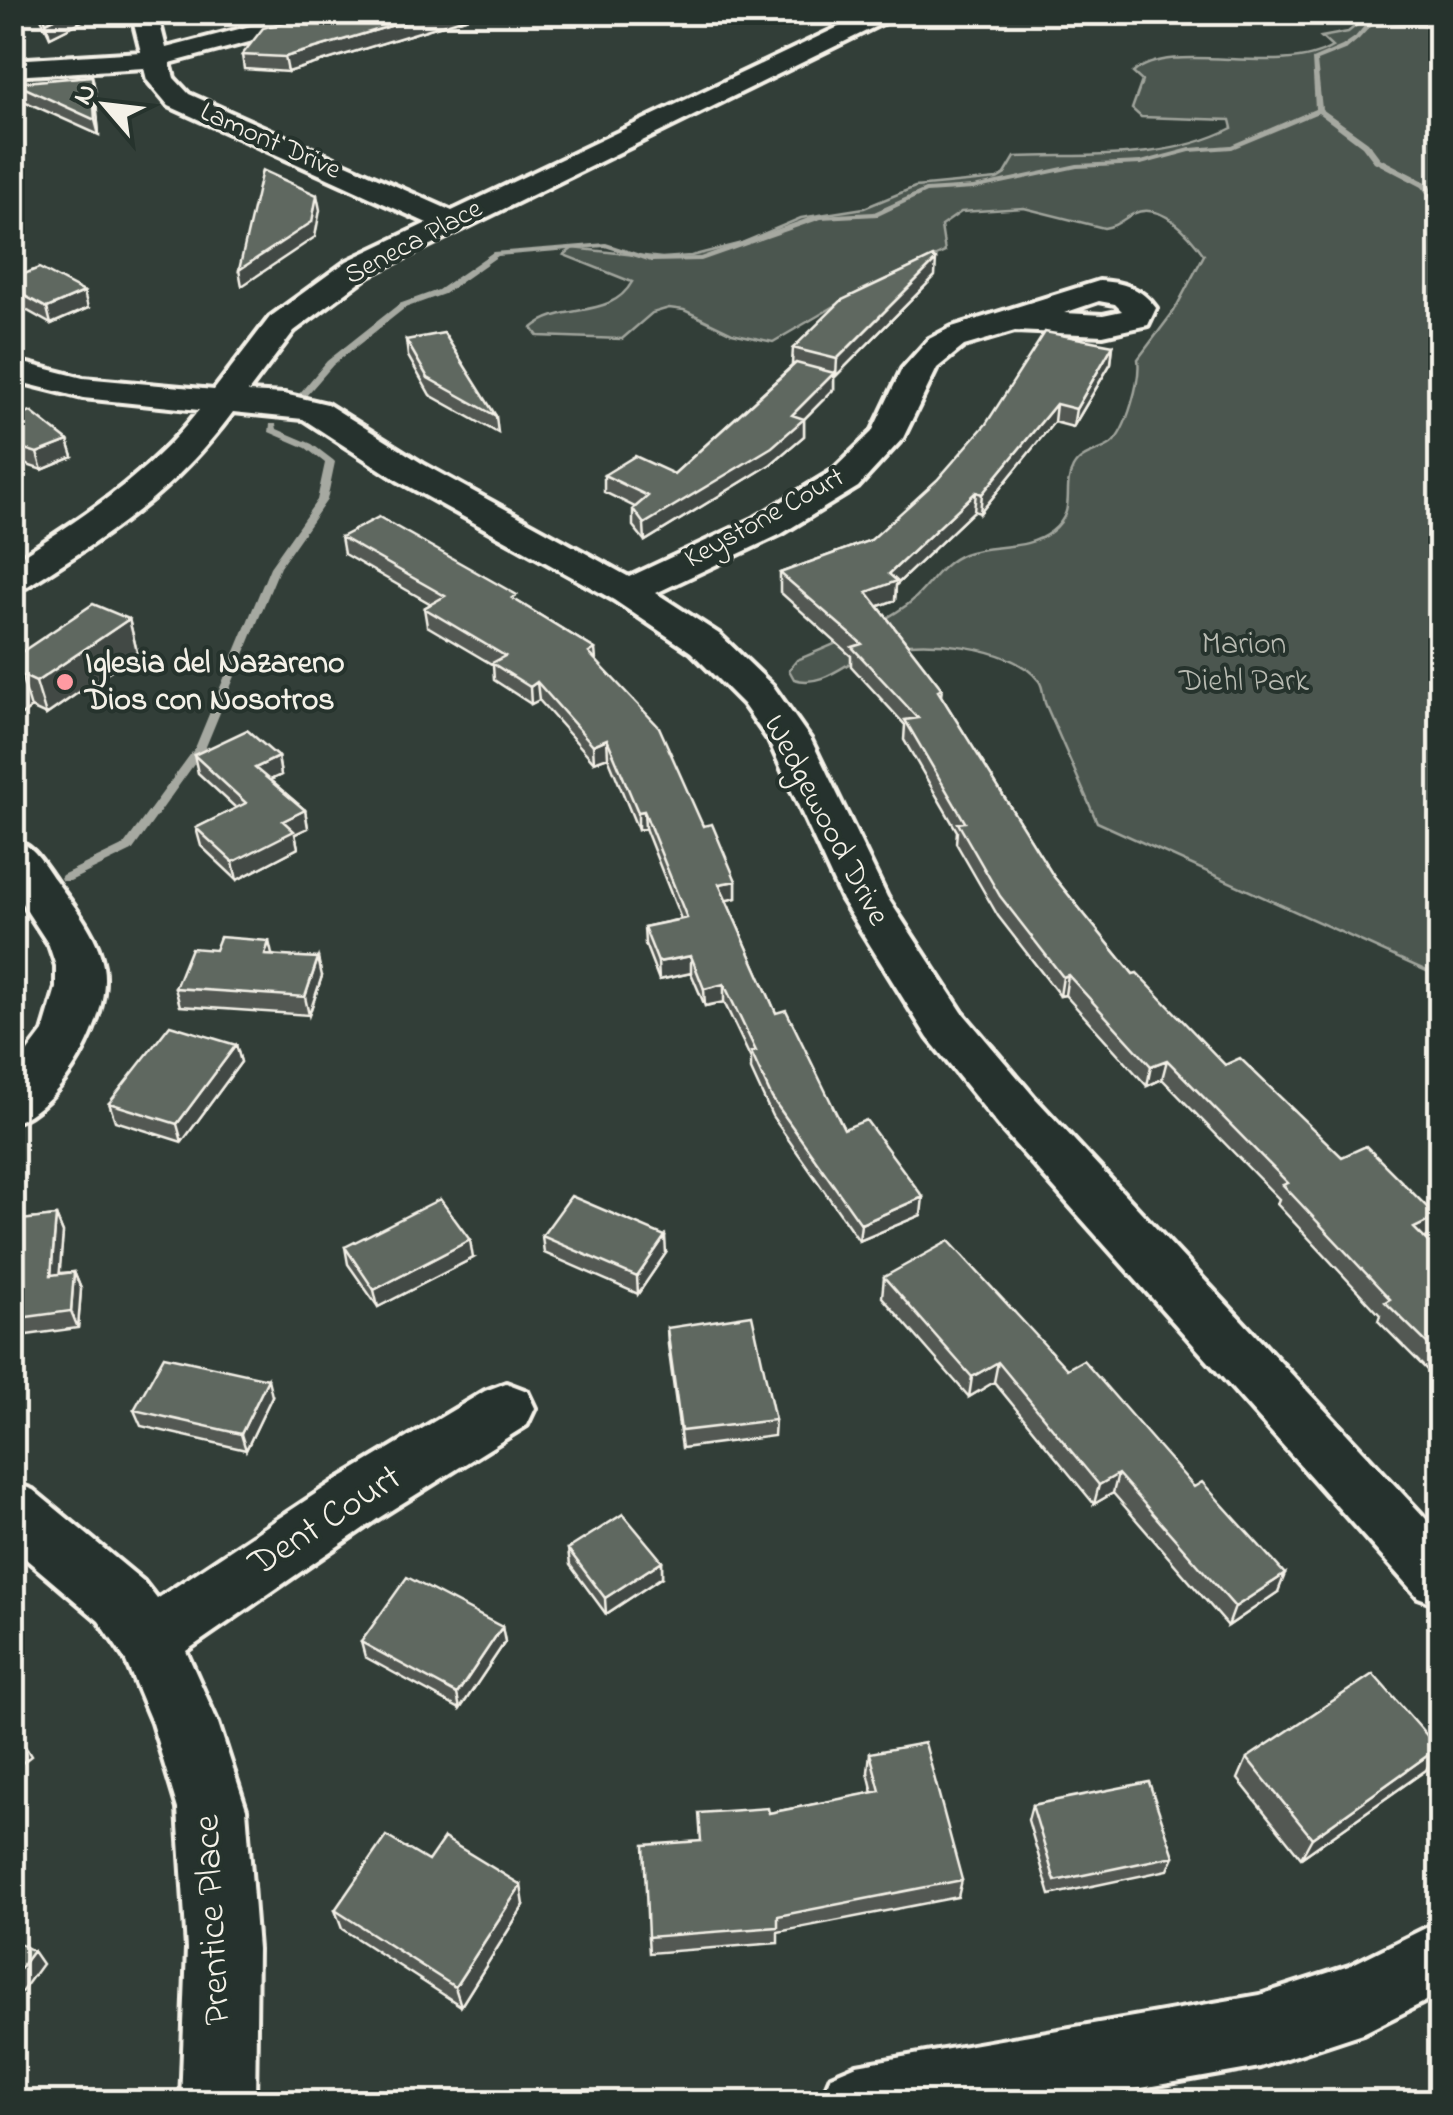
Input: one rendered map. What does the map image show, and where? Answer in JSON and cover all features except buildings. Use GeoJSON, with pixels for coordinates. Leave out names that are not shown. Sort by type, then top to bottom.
{"type":"FeatureCollection","features":[{"type":"Feature","properties":{"kind":"street","name":"Lamont Drive"},"geometry":{"type":"LineString","coordinates":[[144,12],[166,87],[199,112],[450,222]]}},
{"type":"Feature","properties":{"kind":"street"},"geometry":{"type":"LineString","coordinates":[[12,68],[155,58],[250,38],[334,12]]}},
{"type":"Feature","properties":{"kind":"street","name":"Seneca Place"},"geometry":{"type":"LineString","coordinates":[[12,580],[109,518],[144,489],[193,441],[282,324],[358,268],[892,12]]}},
{"type":"Feature","properties":{"kind":"street","name":"Keystone Court"},"geometry":{"type":"LineString","coordinates":[[628,592],[809,502],[845,478],[884,440],[930,355],[970,330],[1016,320]]}},
{"type":"Feature","properties":{"kind":"street","name":"Wedgewood Drive"},"geometry":{"type":"LineString","coordinates":[[12,370],[84,388],[284,404],[316,411],[410,472],[628,592],[705,643],[758,695],[790,740],[888,941],[945,1025],[1017,1112],[1440,1577]]}},
{"type":"Feature","properties":{"kind":"street"},"geometry":{"type":"LineString","coordinates":[[12,854],[75,948],[80,982],[65,1038],[40,1076],[12,1104]]}},
{"type":"Feature","properties":{"kind":"street","name":"Dent Court"},"geometry":{"type":"LineString","coordinates":[[149,1640],[356,1500],[506,1408]]}},
{"type":"Feature","properties":{"kind":"street","name":"Prentice Place"},"geometry":{"type":"LineString","coordinates":[[12,1509],[121,1600],[149,1640],[185,1723],[212,1809],[222,1949],[218,2102]]}},
{"type":"Feature","properties":{"kind":"street"},"geometry":{"type":"LineString","coordinates":[[857,2102],[1260,2030],[1363,1997],[1440,1956]]}},
{"type":"Feature","properties":{"kind":"green space","name":"Marion Diehl Park"},"geometry":{"type":"Polygon","coordinates":[[[1381,17],[1440,23],[1440,977],[1097,822],[1040,683],[1008,659],[986,651],[939,644],[895,645],[878,649],[816,680],[794,679],[789,670],[797,660],[894,614],[955,558],[1031,542],[1060,523],[1067,508],[1073,468],[1080,459],[1117,437],[1132,404],[1138,359],[1174,311],[1204,255],[1174,222],[1144,211],[1104,228],[1024,208],[961,212],[941,226],[945,252],[864,289],[773,342],[732,333],[684,310],[669,308],[652,313],[622,339],[538,336],[532,328],[557,315],[612,302],[632,282],[564,255],[573,248],[662,258],[691,256],[742,243],[801,218],[864,208],[915,187],[997,179],[1005,174],[1015,157],[1126,154],[1206,139],[1232,128],[1230,120],[1141,117],[1132,109],[1142,81],[1133,73],[1151,63],[1173,59],[1284,60],[1310,56],[1332,47],[1321,37],[1348,32],[1363,20],[1381,17]]]}},
{"type":"Feature","properties":{"kind":"waterway"},"geometry":{"type":"LineString","coordinates":[[1319,110],[1314,60],[1344,47],[1368,25],[1390,21],[1440,26]]}},
{"type":"Feature","properties":{"kind":"waterway"},"geometry":{"type":"LineString","coordinates":[[303,394],[330,363],[402,306],[441,292],[496,254],[606,245],[651,260],[701,259],[820,217],[875,214],[925,191],[973,188],[1077,166],[1141,163],[1190,150],[1232,147],[1319,110]]}},
{"type":"Feature","properties":{"kind":"waterway"},"geometry":{"type":"LineString","coordinates":[[1319,110],[1365,144],[1377,160],[1425,185],[1440,207]]}},
{"type":"Feature","properties":{"kind":"waterway"},"geometry":{"type":"LineString","coordinates":[[66,878],[128,848],[200,749],[275,567],[322,500],[330,462],[309,446],[272,430],[273,426]]}},
{"type":"Feature","properties":{"kind":"place","name":"Iglesia del Nazareno Dios con Nosotros"},"geometry":{"type":"Point","coordinates":[65,682]}}]}
